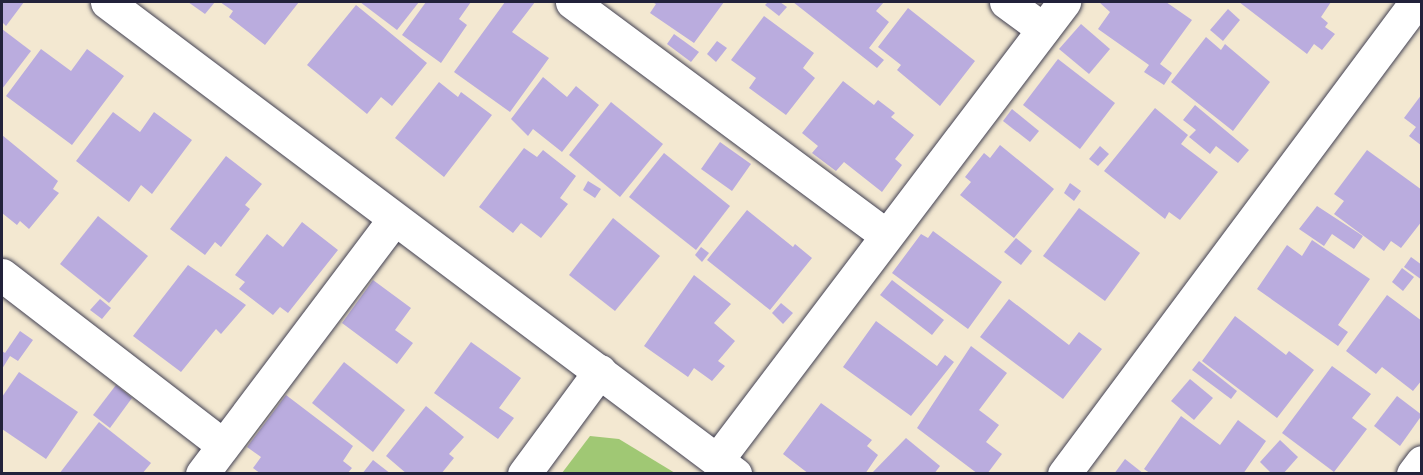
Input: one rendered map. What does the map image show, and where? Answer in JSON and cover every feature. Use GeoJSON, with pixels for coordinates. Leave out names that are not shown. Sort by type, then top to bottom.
{"type":"FeatureCollection","features":[{"type":"Feature","properties":{"kind":"street"},"geometry":{"type":"LineString","coordinates":[[107,2],[726,467],[886,236],[1064,2]]}},
{"type":"Feature","properties":{"kind":"street"},"geometry":{"type":"LineString","coordinates":[[572,2],[886,236]]}},
{"type":"Feature","properties":{"kind":"street"},"geometry":{"type":"LineString","coordinates":[[1006,2],[1043,29]]}},
{"type":"Feature","properties":{"kind":"street"},"geometry":{"type":"LineString","coordinates":[[1064,474],[1416,2]]}},
{"type":"Feature","properties":{"kind":"street"},"geometry":{"type":"LineString","coordinates":[[202,474],[394,219]]}},
{"type":"Feature","properties":{"kind":"street"},"geometry":{"type":"LineString","coordinates":[[2,275],[224,445]]}},
{"type":"Feature","properties":{"kind":"street"},"geometry":{"type":"LineString","coordinates":[[524,474],[600,371]]}},
{"type":"Feature","properties":{"kind":"street"},"geometry":{"type":"LineString","coordinates":[[1413,474],[1422,462]]}},
{"type":"Feature","properties":{"kind":"green space"},"geometry":{"type":"Polygon","coordinates":[[[590,436],[619,439],[675,473],[562,473],[590,436]]]}},
{"type":"Feature","properties":{"kind":"building"},"geometry":{"type":"Polygon","coordinates":[[[2,2],[24,2],[6,26],[2,22],[2,2]]]}},
{"type":"Feature","properties":{"kind":"building"},"geometry":{"type":"Polygon","coordinates":[[[188,2],[215,2],[205,14],[188,2]]]}},
{"type":"Feature","properties":{"kind":"building"},"geometry":{"type":"Polygon","coordinates":[[[220,2],[299,2],[265,45],[229,17],[233,11],[220,2]]]}},
{"type":"Feature","properties":{"kind":"building"},"geometry":{"type":"Polygon","coordinates":[[[360,2],[419,2],[397,30],[360,2]]]}},
{"type":"Feature","properties":{"kind":"building"},"geometry":{"type":"Polygon","coordinates":[[[426,2],[471,2],[459,19],[467,25],[441,63],[402,35],[426,2]]]}},
{"type":"Feature","properties":{"kind":"building"},"geometry":{"type":"Polygon","coordinates":[[[505,2],[535,2],[512,32],[549,58],[510,112],[454,72],[505,2]]]}},
{"type":"Feature","properties":{"kind":"building"},"geometry":{"type":"Polygon","coordinates":[[[652,2],[724,2],[694,43],[650,13],[656,4],[652,2]]]}},
{"type":"Feature","properties":{"kind":"building"},"geometry":{"type":"Polygon","coordinates":[[[768,2],[780,2],[787,7],[779,16],[765,5],[768,2]]]}},
{"type":"Feature","properties":{"kind":"building"},"geometry":{"type":"Polygon","coordinates":[[[793,2],[884,2],[876,11],[889,22],[869,48],[884,60],[877,68],[793,2]]]}},
{"type":"Feature","properties":{"kind":"building"},"geometry":{"type":"Polygon","coordinates":[[[1099,2],[1166,2],[1192,20],[1160,64],[1172,73],[1164,85],[1144,72],[1149,65],[1098,29],[1110,12],[1099,2]]]}},
{"type":"Feature","properties":{"kind":"building"},"geometry":{"type":"Polygon","coordinates":[[[1239,2],[1331,2],[1321,17],[1328,23],[1325,27],[1335,34],[1322,50],[1314,44],[1307,54],[1239,2]]]}},
{"type":"Feature","properties":{"kind":"building"},"geometry":{"type":"Polygon","coordinates":[[[356,5],[427,63],[392,106],[381,97],[367,114],[307,65],[356,5]]]}},
{"type":"Feature","properties":{"kind":"building"},"geometry":{"type":"Polygon","coordinates":[[[908,8],[975,61],[940,106],[897,70],[901,65],[878,47],[908,8]]]}},
{"type":"Feature","properties":{"kind":"building"},"geometry":{"type":"Polygon","coordinates":[[[1228,9],[1240,20],[1223,41],[1210,30],[1228,9]]]}},
{"type":"Feature","properties":{"kind":"building"},"geometry":{"type":"Polygon","coordinates":[[[764,16],[814,53],[803,68],[815,78],[786,115],[749,88],[756,78],[731,60],[764,16]]]}},
{"type":"Feature","properties":{"kind":"building"},"geometry":{"type":"Polygon","coordinates":[[[1081,24],[1110,49],[1089,74],[1059,49],[1081,24]]]}},
{"type":"Feature","properties":{"kind":"building"},"geometry":{"type":"Polygon","coordinates":[[[2,29],[31,51],[2,89],[2,29]]]}},
{"type":"Feature","properties":{"kind":"building"},"geometry":{"type":"Polygon","coordinates":[[[674,34],[699,52],[691,62],[667,44],[674,34]]]}},
{"type":"Feature","properties":{"kind":"building"},"geometry":{"type":"Polygon","coordinates":[[[1206,37],[1221,50],[1225,44],[1270,82],[1233,131],[1171,82],[1206,37]]]}},
{"type":"Feature","properties":{"kind":"building"},"geometry":{"type":"Polygon","coordinates":[[[717,41],[727,48],[716,62],[707,54],[717,41]]]}},
{"type":"Feature","properties":{"kind":"building"},"geometry":{"type":"Polygon","coordinates":[[[41,49],[71,71],[87,49],[124,76],[72,145],[6,96],[41,49]]]}},
{"type":"Feature","properties":{"kind":"building"},"geometry":{"type":"Polygon","coordinates":[[[1058,59],[1115,103],[1080,149],[1023,105],[1058,59]]]}},
{"type":"Feature","properties":{"kind":"building"},"geometry":{"type":"Polygon","coordinates":[[[543,77],[567,97],[576,86],[599,105],[562,152],[533,129],[528,136],[511,119],[543,77]]]}},
{"type":"Feature","properties":{"kind":"building"},"geometry":{"type":"Polygon","coordinates":[[[843,81],[874,105],[878,100],[895,113],[891,117],[914,135],[895,159],[902,165],[882,192],[844,162],[836,171],[812,153],[818,146],[802,133],[843,81]]]}},
{"type":"Feature","properties":{"kind":"building"},"geometry":{"type":"Polygon","coordinates":[[[439,82],[458,97],[461,92],[492,115],[444,177],[395,138],[439,82]]]}},
{"type":"Feature","properties":{"kind":"building"},"geometry":{"type":"Polygon","coordinates":[[[1422,94],[1422,146],[1409,136],[1416,127],[1404,118],[1422,94]]]}},
{"type":"Feature","properties":{"kind":"building"},"geometry":{"type":"Polygon","coordinates":[[[611,102],[663,144],[620,197],[569,155],[611,102]]]}},
{"type":"Feature","properties":{"kind":"building"},"geometry":{"type":"Polygon","coordinates":[[[1195,105],[1249,150],[1238,163],[1216,146],[1210,154],[1189,137],[1196,130],[1183,120],[1195,105]]]}},
{"type":"Feature","properties":{"kind":"building"},"geometry":{"type":"Polygon","coordinates":[[[1155,108],[1188,135],[1181,144],[1218,172],[1180,220],[1169,212],[1165,219],[1104,171],[1155,108]]]}},
{"type":"Feature","properties":{"kind":"building"},"geometry":{"type":"Polygon","coordinates":[[[1012,109],[1039,131],[1030,142],[1003,121],[1012,109]]]}},
{"type":"Feature","properties":{"kind":"building"},"geometry":{"type":"Polygon","coordinates":[[[113,112],[140,132],[154,112],[192,140],[152,194],[141,185],[129,202],[76,161],[113,112]]]}},
{"type":"Feature","properties":{"kind":"building"},"geometry":{"type":"Polygon","coordinates":[[[2,135],[58,181],[53,189],[59,193],[29,229],[20,221],[17,225],[2,213],[2,135]]]}},
{"type":"Feature","properties":{"kind":"building"},"geometry":{"type":"Polygon","coordinates":[[[720,142],[751,164],[732,191],[701,169],[720,142]]]}},
{"type":"Feature","properties":{"kind":"building"},"geometry":{"type":"Polygon","coordinates":[[[1000,145],[1054,189],[1014,238],[960,195],[971,182],[965,177],[984,153],[990,158],[1000,145]]]}},
{"type":"Feature","properties":{"kind":"building"},"geometry":{"type":"Polygon","coordinates":[[[1100,146],[1109,154],[1098,166],[1089,159],[1100,146]]]}},
{"type":"Feature","properties":{"kind":"building"},"geometry":{"type":"Polygon","coordinates":[[[524,148],[537,157],[543,150],[576,176],[560,198],[568,204],[541,238],[521,223],[513,233],[479,207],[524,148]]]}},
{"type":"Feature","properties":{"kind":"building"},"geometry":{"type":"Polygon","coordinates":[[[1367,150],[1422,190],[1422,221],[1401,248],[1391,241],[1384,251],[1334,214],[1344,201],[1334,194],[1367,150]]]}},
{"type":"Feature","properties":{"kind":"building"},"geometry":{"type":"Polygon","coordinates":[[[664,153],[730,206],[696,250],[629,197],[664,153]]]}},
{"type":"Feature","properties":{"kind":"building"},"geometry":{"type":"Polygon","coordinates":[[[226,156],[262,184],[245,205],[250,209],[221,247],[215,242],[205,255],[170,229],[226,156]]]}},
{"type":"Feature","properties":{"kind":"building"},"geometry":{"type":"Polygon","coordinates":[[[588,181],[601,189],[595,198],[583,190],[588,181]]]}},
{"type":"Feature","properties":{"kind":"building"},"geometry":{"type":"Polygon","coordinates":[[[1070,183],[1081,191],[1074,201],[1064,193],[1070,183]]]}},
{"type":"Feature","properties":{"kind":"building"},"geometry":{"type":"Polygon","coordinates":[[[1317,206],[1363,236],[1354,249],[1332,234],[1324,246],[1299,229],[1317,206]]]}},
{"type":"Feature","properties":{"kind":"building"},"geometry":{"type":"Polygon","coordinates":[[[1079,208],[1140,253],[1105,301],[1043,256],[1079,208]]]}},
{"type":"Feature","properties":{"kind":"building"},"geometry":{"type":"Polygon","coordinates":[[[747,210],[793,247],[795,244],[812,258],[770,310],[707,260],[747,210]]]}},
{"type":"Feature","properties":{"kind":"building"},"geometry":{"type":"Polygon","coordinates":[[[98,216],[148,256],[109,303],[60,264],[98,216]]]}},
{"type":"Feature","properties":{"kind":"building"},"geometry":{"type":"Polygon","coordinates":[[[613,218],[660,256],[615,311],[569,275],[613,218]]]}},
{"type":"Feature","properties":{"kind":"building"},"geometry":{"type":"Polygon","coordinates":[[[302,222],[338,250],[288,313],[280,307],[273,315],[239,289],[245,282],[235,275],[267,234],[283,247],[302,222]]]}},
{"type":"Feature","properties":{"kind":"building"},"geometry":{"type":"Polygon","coordinates":[[[933,231],[1002,282],[968,329],[892,273],[921,234],[928,238],[933,231]]]}},
{"type":"Feature","properties":{"kind":"building"},"geometry":{"type":"Polygon","coordinates":[[[1016,238],[1032,251],[1021,265],[1004,252],[1016,238]]]}},
{"type":"Feature","properties":{"kind":"building"},"geometry":{"type":"Polygon","coordinates":[[[1312,240],[1370,279],[1338,325],[1348,332],[1338,346],[1257,289],[1287,245],[1302,256],[1312,240]]]}},
{"type":"Feature","properties":{"kind":"building"},"geometry":{"type":"Polygon","coordinates":[[[701,247],[709,253],[702,262],[695,255],[701,247]]]}},
{"type":"Feature","properties":{"kind":"building"},"geometry":{"type":"Polygon","coordinates":[[[1411,257],[1422,265],[1422,280],[1404,267],[1411,257]]]}},
{"type":"Feature","properties":{"kind":"building"},"geometry":{"type":"Polygon","coordinates":[[[188,265],[246,305],[221,334],[216,329],[181,372],[133,336],[188,265]]]}},
{"type":"Feature","properties":{"kind":"building"},"geometry":{"type":"Polygon","coordinates":[[[1402,268],[1414,277],[1403,291],[1392,282],[1402,268]]]}},
{"type":"Feature","properties":{"kind":"building"},"geometry":{"type":"Polygon","coordinates":[[[694,275],[731,304],[714,323],[735,341],[718,361],[725,366],[712,381],[694,368],[688,377],[644,346],[694,275]]]}},
{"type":"Feature","properties":{"kind":"building"},"geometry":{"type":"Polygon","coordinates":[[[373,280],[411,308],[395,330],[413,343],[397,364],[342,323],[373,280]]]}},
{"type":"Feature","properties":{"kind":"building"},"geometry":{"type":"Polygon","coordinates":[[[892,280],[944,320],[932,335],[880,295],[892,280]]]}},
{"type":"Feature","properties":{"kind":"building"},"geometry":{"type":"Polygon","coordinates":[[[1387,295],[1422,321],[1422,380],[1413,391],[1382,367],[1376,374],[1346,351],[1387,295]]]}},
{"type":"Feature","properties":{"kind":"building"},"geometry":{"type":"Polygon","coordinates":[[[100,299],[111,308],[102,319],[90,310],[100,299]]]}},
{"type":"Feature","properties":{"kind":"building"},"geometry":{"type":"Polygon","coordinates":[[[1009,299],[1069,345],[1079,332],[1102,349],[1063,399],[980,337],[1009,299]]]}},
{"type":"Feature","properties":{"kind":"building"},"geometry":{"type":"Polygon","coordinates":[[[781,303],[793,313],[783,324],[772,313],[781,303]]]}},
{"type":"Feature","properties":{"kind":"building"},"geometry":{"type":"Polygon","coordinates":[[[1235,316],[1286,355],[1289,351],[1314,370],[1277,418],[1202,361],[1235,316]]]}},
{"type":"Feature","properties":{"kind":"building"},"geometry":{"type":"Polygon","coordinates":[[[876,321],[937,366],[945,355],[954,362],[911,416],[843,367],[876,321]]]}},
{"type":"Feature","properties":{"kind":"building"},"geometry":{"type":"Polygon","coordinates":[[[20,331],[33,340],[18,361],[10,356],[2,369],[2,351],[5,353],[20,331]]]}},
{"type":"Feature","properties":{"kind":"building"},"geometry":{"type":"Polygon","coordinates":[[[471,342],[521,378],[499,408],[514,418],[498,439],[434,393],[471,342]]]}},
{"type":"Feature","properties":{"kind":"building"},"geometry":{"type":"Polygon","coordinates":[[[971,346],[1007,373],[979,410],[999,425],[986,442],[1002,454],[987,474],[978,474],[917,428],[971,346]]]}},
{"type":"Feature","properties":{"kind":"building"},"geometry":{"type":"Polygon","coordinates":[[[1199,361],[1237,391],[1231,399],[1192,370],[1199,361]]]}},
{"type":"Feature","properties":{"kind":"building"},"geometry":{"type":"Polygon","coordinates":[[[344,362],[405,410],[373,452],[312,403],[344,362]]]}},
{"type":"Feature","properties":{"kind":"building"},"geometry":{"type":"Polygon","coordinates":[[[1332,366],[1371,394],[1352,418],[1367,429],[1334,472],[1282,433],[1332,366]]]}},
{"type":"Feature","properties":{"kind":"building"},"geometry":{"type":"Polygon","coordinates":[[[19,372],[78,412],[46,459],[2,429],[2,397],[19,372]]]}},
{"type":"Feature","properties":{"kind":"building"},"geometry":{"type":"Polygon","coordinates":[[[1190,379],[1213,398],[1194,420],[1171,401],[1190,379]]]}},
{"type":"Feature","properties":{"kind":"building"},"geometry":{"type":"Polygon","coordinates":[[[116,385],[132,398],[110,428],[93,415],[116,385]]]}},
{"type":"Feature","properties":{"kind":"building"},"geometry":{"type":"Polygon","coordinates":[[[286,395],[353,446],[343,461],[352,468],[347,474],[261,474],[253,468],[261,457],[247,447],[286,395]]]}},
{"type":"Feature","properties":{"kind":"building"},"geometry":{"type":"Polygon","coordinates":[[[1397,396],[1422,415],[1400,446],[1374,426],[1397,396]]]}},
{"type":"Feature","properties":{"kind":"building"},"geometry":{"type":"Polygon","coordinates":[[[821,403],[872,440],[867,446],[878,455],[865,474],[809,474],[783,454],[821,403]]]}},
{"type":"Feature","properties":{"kind":"building"},"geometry":{"type":"Polygon","coordinates":[[[426,406],[464,437],[449,454],[454,458],[441,474],[407,474],[386,456],[426,406]]]}},
{"type":"Feature","properties":{"kind":"building"},"geometry":{"type":"Polygon","coordinates":[[[1181,416],[1220,445],[1238,420],[1266,441],[1243,474],[1151,474],[1144,469],[1181,416]]]}},
{"type":"Feature","properties":{"kind":"building"},"geometry":{"type":"Polygon","coordinates":[[[99,422],[151,463],[142,474],[59,474],[99,422]]]}},
{"type":"Feature","properties":{"kind":"building"},"geometry":{"type":"Polygon","coordinates":[[[906,438],[940,466],[934,474],[871,474],[906,438]]]}},
{"type":"Feature","properties":{"kind":"building"},"geometry":{"type":"Polygon","coordinates":[[[1280,440],[1298,457],[1283,474],[1272,474],[1260,462],[1280,440]]]}},
{"type":"Feature","properties":{"kind":"building"},"geometry":{"type":"Polygon","coordinates":[[[1125,459],[1144,474],[1114,474],[1125,459]]]}},
{"type":"Feature","properties":{"kind":"building"},"geometry":{"type":"Polygon","coordinates":[[[373,460],[391,474],[362,474],[373,460]]]}}]}
